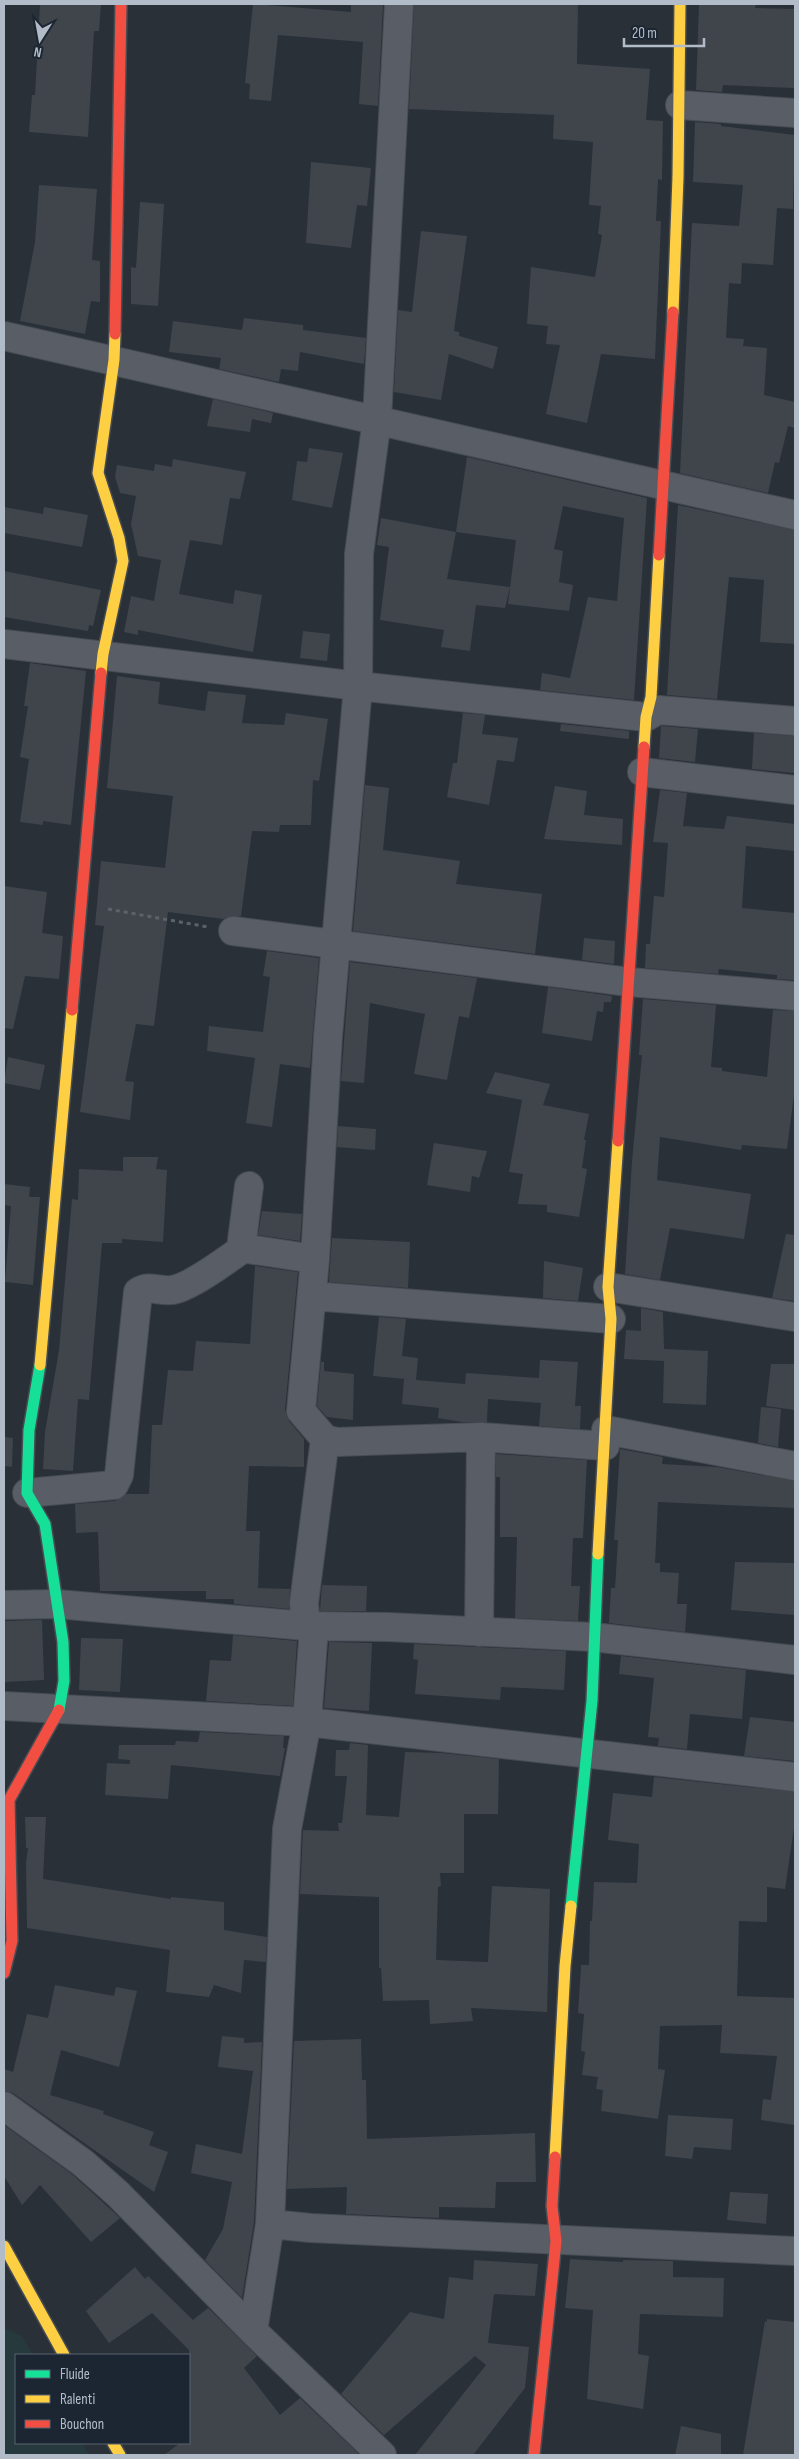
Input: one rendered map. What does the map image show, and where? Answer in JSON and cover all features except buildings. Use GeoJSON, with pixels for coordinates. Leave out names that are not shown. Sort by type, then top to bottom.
{"type":"FeatureCollection","features":[{"type":"Feature","properties":{"kind":"street"},"geometry":{"type":"LineString","coordinates":[[4,1973],[12,1941],[9,1800],[60,1708],[64,1681],[63,1642],[45,1524],[26,1493],[29,1430],[43,1349],[79,904],[87,846],[103,654],[123,561],[122,545],[100,489],[98,473],[114,360],[121,4]]}},
{"type":"Feature","properties":{"kind":"street"},"geometry":{"type":"LineString","coordinates":[[399,4],[377,419],[359,554],[358,686],[338,944],[328,1036],[323,1142],[319,1162],[315,1259],[301,1411],[325,1439],[337,1442],[481,1437],[606,1438],[795,1466]]}},
{"type":"Feature","properties":{"kind":"street"},"geometry":{"type":"LineString","coordinates":[[534,2455],[556,2241],[552,2206],[565,1966],[588,1754],[593,1637],[606,1438],[611,1319],[608,1287],[646,717],[651,697],[663,484],[680,105],[680,4]]}},
{"type":"Feature","properties":{"kind":"street"},"geometry":{"type":"LineString","coordinates":[[680,105],[795,113]]}},
{"type":"Feature","properties":{"kind":"street"},"geometry":{"type":"LineString","coordinates":[[4,336],[795,515]]}},
{"type":"Feature","properties":{"kind":"street"},"geometry":{"type":"LineString","coordinates":[[4,644],[103,654],[358,686],[646,717],[658,710],[795,721]]}},
{"type":"Feature","properties":{"kind":"street"},"geometry":{"type":"LineString","coordinates":[[642,772],[795,790]]}},
{"type":"Feature","properties":{"kind":"street"},"geometry":{"type":"LineString","coordinates":[[233,931],[629,982],[795,996]]}},
{"type":"Feature","properties":{"kind":"street"},"geometry":{"type":"LineString","coordinates":[[241,1248],[249,1186]]}},
{"type":"Feature","properties":{"kind":"street"},"geometry":{"type":"LineString","coordinates":[[26,1493],[114,1485],[119,1475],[138,1292],[144,1288],[172,1290],[186,1284],[241,1248],[315,1259]]}},
{"type":"Feature","properties":{"kind":"street"},"geometry":{"type":"LineString","coordinates":[[608,1287],[795,1317]]}},
{"type":"Feature","properties":{"kind":"street"},"geometry":{"type":"LineString","coordinates":[[312,1296],[611,1319]]}},
{"type":"Feature","properties":{"kind":"street"},"geometry":{"type":"LineString","coordinates":[[479,1632],[481,1437]]}},
{"type":"Feature","properties":{"kind":"street"},"geometry":{"type":"LineString","coordinates":[[306,1626],[305,1594],[325,1439]]}},
{"type":"Feature","properties":{"kind":"street"},"geometry":{"type":"LineString","coordinates":[[4,1605],[57,1604],[306,1626],[388,1627],[593,1637],[795,1660]]}},
{"type":"Feature","properties":{"kind":"street"},"geometry":{"type":"LineString","coordinates":[[253,2331],[270,2224],[287,1828],[307,1722],[314,1628],[306,1626]]}},
{"type":"Feature","properties":{"kind":"street"},"geometry":{"type":"LineString","coordinates":[[4,1706],[307,1722],[795,1777]]}},
{"type":"Feature","properties":{"kind":"street"},"geometry":{"type":"LineString","coordinates":[[4,2106],[83,2163],[118,2194],[253,2331],[382,2455]]}},
{"type":"Feature","properties":{"kind":"street"},"geometry":{"type":"LineString","coordinates":[[270,2224],[326,2229],[556,2241],[795,2251]]}},
{"type":"Feature","properties":{"kind":"street"},"geometry":{"type":"LineString","coordinates":[[4,2246],[63,2354]]}},
{"type":"Feature","properties":{"kind":"street"},"geometry":{"type":"LineString","coordinates":[[114,2444],[120,2455]]}},
{"type":"Feature","properties":{"kind":"path"},"geometry":{"type":"LineString","coordinates":[[79,904],[233,931]]}},
{"type":"Feature","properties":{"kind":"green space"},"geometry":{"type":"Polygon","coordinates":[[[4,2328],[22,2336],[32,2354],[15,2354],[15,2444],[83,2444],[89,2455],[4,2455],[4,2328]]]}},
{"type":"Feature","properties":{"kind":"traffic: fast"},"geometry":{"type":"LineString","coordinates":[[40,1365],[29,1430],[27,1493],[45,1524],[63,1642],[64,1681],[59,1710]]}},
{"type":"Feature","properties":{"kind":"traffic: fast"},"geometry":{"type":"LineString","coordinates":[[571,1906],[592,1701],[598,1554]]}},
{"type":"Feature","properties":{"kind":"traffic: slow"},"geometry":{"type":"LineString","coordinates":[[673,312],[678,177],[680,4]]}},
{"type":"Feature","properties":{"kind":"traffic: slow"},"geometry":{"type":"LineString","coordinates":[[101,673],[103,654],[123,561],[119,538],[98,473],[114,360],[115,334]]}},
{"type":"Feature","properties":{"kind":"traffic: slow"},"geometry":{"type":"LineString","coordinates":[[644,747],[646,717],[651,697],[659,555]]}},
{"type":"Feature","properties":{"kind":"traffic: slow"},"geometry":{"type":"LineString","coordinates":[[40,1365],[72,1010]]}},
{"type":"Feature","properties":{"kind":"traffic: slow"},"geometry":{"type":"LineString","coordinates":[[598,1554],[611,1319],[608,1287],[618,1141]]}},
{"type":"Feature","properties":{"kind":"traffic: slow"},"geometry":{"type":"LineString","coordinates":[[555,2157],[565,1966],[571,1906]]}},
{"type":"Feature","properties":{"kind":"traffic: slow"},"geometry":{"type":"LineString","coordinates":[[4,2246],[63,2354]]}},
{"type":"Feature","properties":{"kind":"traffic: slow"},"geometry":{"type":"LineString","coordinates":[[114,2444],[120,2455]]}},
{"type":"Feature","properties":{"kind":"traffic: jam"},"geometry":{"type":"LineString","coordinates":[[115,334],[121,4]]}},
{"type":"Feature","properties":{"kind":"traffic: jam"},"geometry":{"type":"LineString","coordinates":[[659,555],[673,312]]}},
{"type":"Feature","properties":{"kind":"traffic: jam"},"geometry":{"type":"LineString","coordinates":[[72,1010],[101,673]]}},
{"type":"Feature","properties":{"kind":"traffic: jam"},"geometry":{"type":"LineString","coordinates":[[618,1141],[644,747]]}},
{"type":"Feature","properties":{"kind":"traffic: jam"},"geometry":{"type":"LineString","coordinates":[[4,1973],[12,1941],[9,1800],[59,1710]]}},
{"type":"Feature","properties":{"kind":"traffic: jam"},"geometry":{"type":"LineString","coordinates":[[534,2455],[556,2241],[552,2206],[555,2157]]}}]}
